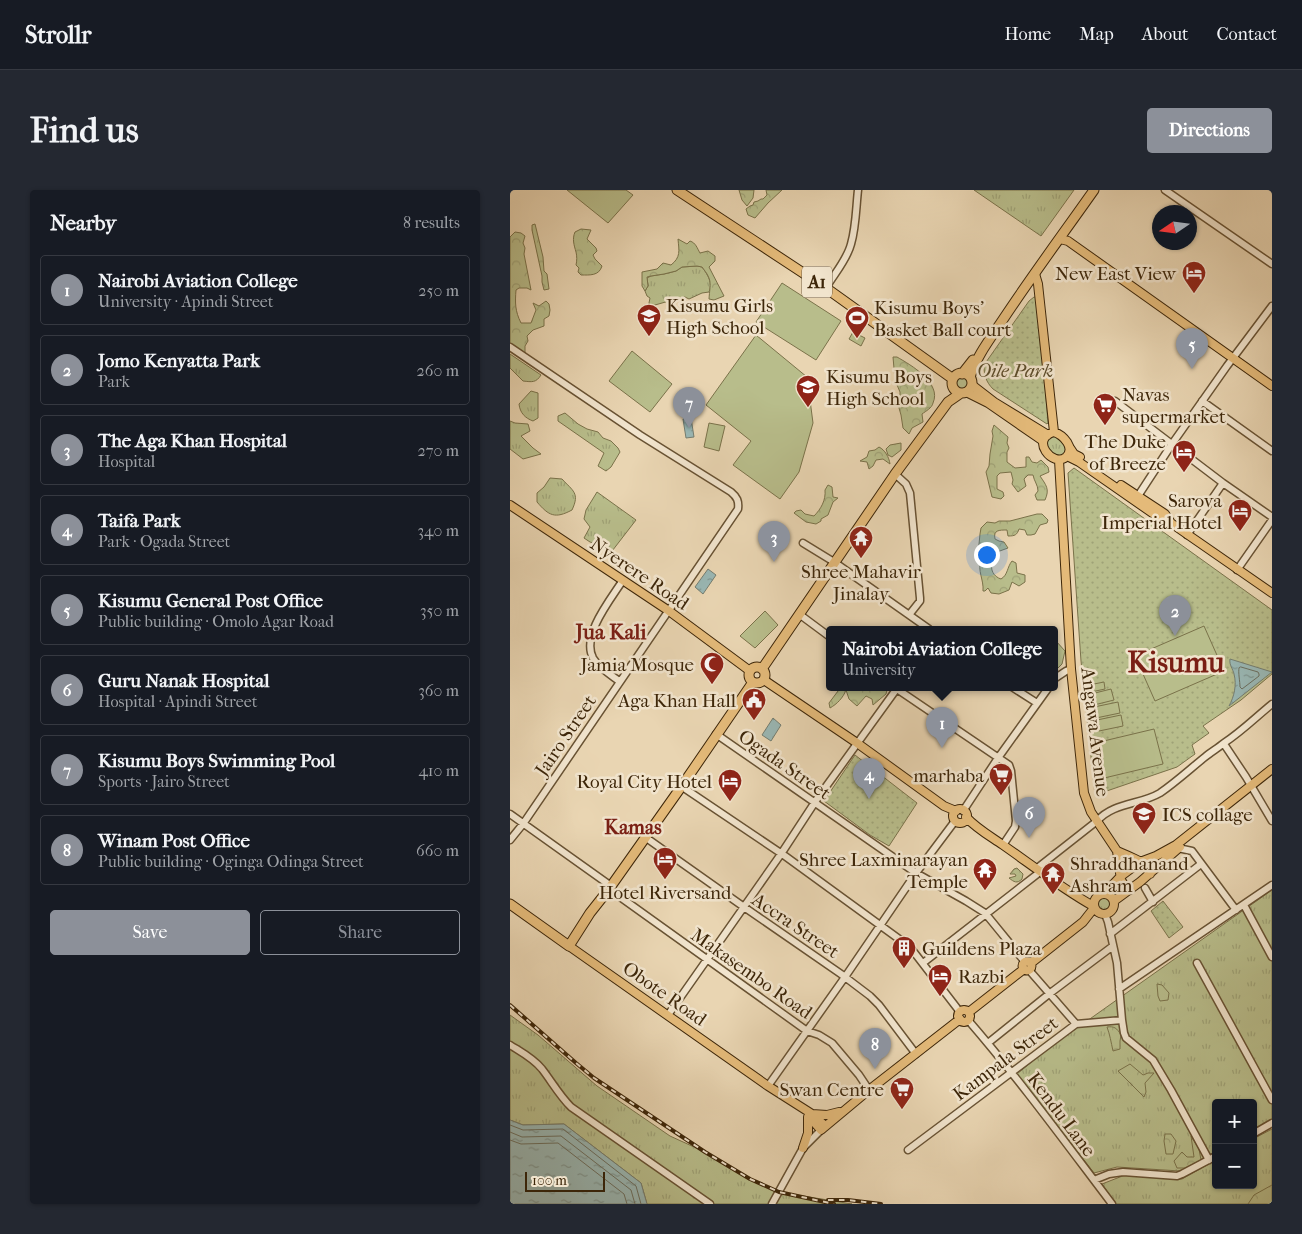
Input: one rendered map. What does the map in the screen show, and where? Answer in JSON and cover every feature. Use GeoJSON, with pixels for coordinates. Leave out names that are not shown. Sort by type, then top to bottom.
{"type":"FeatureCollection","features":[{"type":"Feature","properties":{"kind":"highway","name":"A1"},"geometry":{"type":"LineString","coordinates":[[677,190],[827,286]]}},
{"type":"Feature","properties":{"kind":"highway","name":"A1"},"geometry":{"type":"LineString","coordinates":[[688,190],[827,286],[962,383]]}},
{"type":"Feature","properties":{"kind":"highway"},"geometry":{"type":"LineString","coordinates":[[762,669],[895,474],[962,383],[1020,294],[1060,239],[1092,190]]}},
{"type":"Feature","properties":{"kind":"highway"},"geometry":{"type":"LineString","coordinates":[[962,383],[979,352],[1092,190]]}},
{"type":"Feature","properties":{"kind":"highway"},"geometry":{"type":"LineString","coordinates":[[757,667],[762,669],[765,674],[764,680],[759,683],[753,682],[750,677],[750,671],[757,667]]}},
{"type":"Feature","properties":{"kind":"highway"},"geometry":{"type":"LineString","coordinates":[[569,946],[590,913],[610,888],[753,682]]}},
{"type":"Feature","properties":{"kind":"highway","name":"Obote Road"},"geometry":{"type":"LineString","coordinates":[[510,904],[569,946]]}},
{"type":"Feature","properties":{"kind":"main road"},"geometry":{"type":"LineString","coordinates":[[1060,239],[1068,241],[1272,386]]}},
{"type":"Feature","properties":{"kind":"main road"},"geometry":{"type":"LineString","coordinates":[[1035,274],[1038,284],[1048,436],[1044,448],[1052,457],[1059,460],[1068,452]]}},
{"type":"Feature","properties":{"kind":"main road"},"geometry":{"type":"LineString","coordinates":[[962,383],[988,403],[1048,436],[1058,434],[1065,439],[1068,452]]}},
{"type":"Feature","properties":{"kind":"main road"},"geometry":{"type":"LineString","coordinates":[[1068,452],[1074,454],[1161,519],[1171,523],[1272,593]]}},
{"type":"Feature","properties":{"kind":"main road","name":"Angawa Avenue"},"geometry":{"type":"LineString","coordinates":[[1059,460],[1071,669],[1084,792],[1091,812],[1117,850],[1121,876]]}},
{"type":"Feature","properties":{"kind":"main road","name":"Nyerere Road"},"geometry":{"type":"LineString","coordinates":[[510,505],[669,611],[750,671]]}},
{"type":"Feature","properties":{"kind":"main road"},"geometry":{"type":"LineString","coordinates":[[764,680],[1038,870],[1073,893],[1086,897],[1097,912],[1106,916]]}},
{"type":"Feature","properties":{"kind":"main road"},"geometry":{"type":"LineString","coordinates":[[1252,788],[1272,769]]}},
{"type":"Feature","properties":{"kind":"main road"},"geometry":{"type":"LineString","coordinates":[[1083,922],[1106,916],[1114,902],[1150,874],[1177,847],[1252,788],[1272,775]]}},
{"type":"Feature","properties":{"kind":"main road"},"geometry":{"type":"LineString","coordinates":[[823,1128],[1083,922],[1100,894],[1105,893],[1121,876],[1140,862],[1177,847]]}},
{"type":"Feature","properties":{"kind":"main road","name":"Angawa Avenue"},"geometry":{"type":"LineString","coordinates":[[1117,850],[1140,862]]}},
{"type":"Feature","properties":{"kind":"main road"},"geometry":{"type":"LineString","coordinates":[[1140,862],[1148,866],[1150,874]]}},
{"type":"Feature","properties":{"kind":"main road"},"geometry":{"type":"LineString","coordinates":[[1121,876],[1121,880],[1126,888],[1130,890]]}},
{"type":"Feature","properties":{"kind":"main road"},"geometry":{"type":"LineString","coordinates":[[1105,893],[1111,896],[1114,902]]}},
{"type":"Feature","properties":{"kind":"main road","name":"Obote Road"},"geometry":{"type":"LineString","coordinates":[[569,946],[802,1108],[823,1128]]}},
{"type":"Feature","properties":{"kind":"main road"},"geometry":{"type":"LineString","coordinates":[[803,1148],[808,1133],[810,1115],[827,1115],[844,1111]]}},
{"type":"Feature","properties":{"kind":"street"},"geometry":{"type":"LineString","coordinates":[[827,286],[836,274],[851,245],[858,190]]}},
{"type":"Feature","properties":{"kind":"street"},"geometry":{"type":"LineString","coordinates":[[1165,190],[1272,264]]}},
{"type":"Feature","properties":{"kind":"street"},"geometry":{"type":"LineString","coordinates":[[1136,499],[1172,444],[1272,306]]}},
{"type":"Feature","properties":{"kind":"street","name":"Jairo Street"},"geometry":{"type":"LineString","coordinates":[[510,347],[640,435],[736,496],[738,501],[738,509],[523,824],[510,840]]}},
{"type":"Feature","properties":{"kind":"street"},"geometry":{"type":"LineString","coordinates":[[1115,401],[1272,519],[1237,570]]}},
{"type":"Feature","properties":{"kind":"street"},"geometry":{"type":"LineString","coordinates":[[1202,402],[1272,451]]}},
{"type":"Feature","properties":{"kind":"street"},"geometry":{"type":"LineString","coordinates":[[895,474],[906,484],[910,493],[920,601],[909,615]]}},
{"type":"Feature","properties":{"kind":"street"},"geometry":{"type":"LineString","coordinates":[[1187,534],[1223,483]]}},
{"type":"Feature","properties":{"kind":"street"},"geometry":{"type":"LineString","coordinates":[[803,543],[834,562],[924,626]]}},
{"type":"Feature","properties":{"kind":"street"},"geometry":{"type":"LineString","coordinates":[[619,682],[597,663],[593,657],[591,640],[598,618],[623,580]]}},
{"type":"Feature","properties":{"kind":"street"},"geometry":{"type":"LineString","coordinates":[[799,614],[826,634]]}},
{"type":"Feature","properties":{"kind":"street"},"geometry":{"type":"LineString","coordinates":[[1058,676],[1071,669]]}},
{"type":"Feature","properties":{"kind":"street"},"geometry":{"type":"LineString","coordinates":[[668,1015],[894,691]]}},
{"type":"Feature","properties":{"kind":"street"},"geometry":{"type":"LineString","coordinates":[[900,691],[1009,766],[1016,821],[1015,827],[1003,845]]}},
{"type":"Feature","properties":{"kind":"street"},"geometry":{"type":"LineString","coordinates":[[1018,691],[1036,703]]}},
{"type":"Feature","properties":{"kind":"street"},"geometry":{"type":"LineString","coordinates":[[768,1086],[1045,691]]}},
{"type":"Feature","properties":{"kind":"street"},"geometry":{"type":"LineString","coordinates":[[923,963],[1098,821],[1106,812],[1124,804],[1149,798],[1164,790],[1272,704]]}},
{"type":"Feature","properties":{"kind":"street","name":"Ogada Street"},"geometry":{"type":"LineString","coordinates":[[716,734],[916,873],[985,913],[1049,994],[1076,1024]]}},
{"type":"Feature","properties":{"kind":"street"},"geometry":{"type":"LineString","coordinates":[[1224,744],[1272,821]]}},
{"type":"Feature","properties":{"kind":"street","name":"Kendu Lane"},"geometry":{"type":"LineString","coordinates":[[681,786],[781,854],[910,947],[964,1016],[1012,1072],[1112,1204]]}},
{"type":"Feature","properties":{"kind":"street","name":"Makasembo Road"},"geometry":{"type":"LineString","coordinates":[[510,814],[707,960],[807,1031],[819,1035],[832,1043],[869,1090]]}},
{"type":"Feature","properties":{"kind":"street","name":"Accra Street"},"geometry":{"type":"LineString","coordinates":[[645,837],[870,996],[916,1054]]}},
{"type":"Feature","properties":{"kind":"street"},"geometry":{"type":"LineString","coordinates":[[1177,847],[1192,851],[1236,910]]}},
{"type":"Feature","properties":{"kind":"street"},"geometry":{"type":"LineString","coordinates":[[1110,934],[1201,864]]}},
{"type":"Feature","properties":{"kind":"street"},"geometry":{"type":"LineString","coordinates":[[1119,989],[1272,885]]}},
{"type":"Feature","properties":{"kind":"street"},"geometry":{"type":"LineString","coordinates":[[1145,888],[1153,902]]}},
{"type":"Feature","properties":{"kind":"street"},"geometry":{"type":"LineString","coordinates":[[1244,905],[1272,957]]}},
{"type":"Feature","properties":{"kind":"street"},"geometry":{"type":"LineString","coordinates":[[1106,916],[1117,963],[1122,1020],[1126,1038],[1153,1060],[1209,1160]]}},
{"type":"Feature","properties":{"kind":"street"},"geometry":{"type":"LineString","coordinates":[[988,1042],[1113,946]]}},
{"type":"Feature","properties":{"kind":"street"},"geometry":{"type":"LineString","coordinates":[[1197,963],[1272,1100]]}},
{"type":"Feature","properties":{"kind":"street","name":"Kampala Street"},"geometry":{"type":"LineString","coordinates":[[908,1150],[1076,1024],[1122,1020]]}},
{"type":"Feature","properties":{"kind":"street"},"geometry":{"type":"LineString","coordinates":[[510,1044],[541,1068],[571,1107],[710,1204]]}},
{"type":"Feature","properties":{"kind":"street"},"geometry":{"type":"LineString","coordinates":[[1257,1132],[1272,1124]]}},
{"type":"Feature","properties":{"kind":"street"},"geometry":{"type":"LineString","coordinates":[[772,1204],[803,1148],[823,1128]]}},
{"type":"Feature","properties":{"kind":"street"},"geometry":{"type":"LineString","coordinates":[[1094,1180],[1109,1174],[1123,1172],[1177,1176],[1212,1158]]}},
{"type":"Feature","properties":{"kind":"green space"},"geometry":{"type":"Polygon","coordinates":[[[567,190],[626,190],[633,195],[608,223],[567,190]]]}},
{"type":"Feature","properties":{"kind":"green space"},"geometry":{"type":"Polygon","coordinates":[[[739,190],[754,190],[753,198],[747,206],[742,200],[739,190]]]}},
{"type":"Feature","properties":{"kind":"green space"},"geometry":{"type":"Polygon","coordinates":[[[766,190],[782,190],[755,218],[748,215],[746,209],[753,205],[754,202],[763,199],[767,195],[766,190]]]}},
{"type":"Feature","properties":{"kind":"green space"},"geometry":{"type":"Polygon","coordinates":[[[974,190],[1074,190],[1041,236],[974,190]]]}},
{"type":"Feature","properties":{"kind":"green space"},"geometry":{"type":"Polygon","coordinates":[[[535,224],[543,257],[544,271],[547,274],[549,289],[544,290],[532,230],[532,225],[535,224]]]}},
{"type":"Feature","properties":{"kind":"green space"},"geometry":{"type":"Polygon","coordinates":[[[581,229],[591,230],[587,239],[596,248],[597,251],[593,255],[602,266],[599,272],[594,274],[581,275],[578,272],[574,237],[575,232],[581,229]]]}},
{"type":"Feature","properties":{"kind":"green space"},"geometry":{"type":"Polygon","coordinates":[[[515,232],[525,236],[523,243],[525,248],[524,254],[531,290],[519,288],[516,290],[516,307],[519,319],[521,323],[531,323],[536,310],[533,303],[539,306],[546,301],[549,304],[550,310],[549,316],[544,319],[544,326],[533,330],[527,336],[528,341],[525,346],[525,353],[510,344],[510,237],[515,232]]]}},
{"type":"Feature","properties":{"kind":"green space"},"geometry":{"type":"Polygon","coordinates":[[[678,239],[687,244],[690,241],[692,242],[700,253],[708,251],[715,256],[715,261],[709,267],[724,296],[714,300],[709,299],[709,279],[702,267],[697,266],[682,267],[676,271],[647,277],[648,286],[645,291],[642,286],[642,272],[657,269],[663,263],[671,265],[679,254],[678,239]]]}},
{"type":"Feature","properties":{"kind":"green space"},"geometry":{"type":"Polygon","coordinates":[[[682,267],[702,267],[708,276],[710,282],[709,292],[689,299],[685,297],[650,307],[650,298],[645,291],[648,286],[647,278],[676,271],[682,267]]]}},
{"type":"Feature","properties":{"kind":"green space"},"geometry":{"type":"Polygon","coordinates":[[[782,283],[841,321],[816,360],[756,322],[782,283]]]}},
{"type":"Feature","properties":{"kind":"green space","name":"Oile Park"},"geometry":{"type":"Polygon","coordinates":[[[1034,297],[1038,297],[1047,424],[993,389],[987,381],[984,372],[984,365],[1029,301],[1034,297]]]}},
{"type":"Feature","properties":{"kind":"green space","name":"Kisumu Boys' Basket Ball court"},"geometry":{"type":"Polygon","coordinates":[[[853,332],[865,338],[861,346],[849,339],[853,332]]]}},
{"type":"Feature","properties":{"kind":"green space"},"geometry":{"type":"Polygon","coordinates":[[[756,335],[807,377],[813,423],[799,472],[780,499],[733,465],[751,441],[706,405],[756,335]]]}},
{"type":"Feature","properties":{"kind":"green space"},"geometry":{"type":"Polygon","coordinates":[[[632,351],[672,384],[650,412],[609,381],[632,351]]]}},
{"type":"Feature","properties":{"kind":"green space"},"geometry":{"type":"Polygon","coordinates":[[[510,354],[541,375],[539,378],[529,382],[523,381],[510,368],[510,354]]]}},
{"type":"Feature","properties":{"kind":"green space"},"geometry":{"type":"Polygon","coordinates":[[[893,357],[897,357],[924,376],[933,388],[935,396],[932,405],[922,414],[923,422],[912,428],[909,434],[903,428],[899,408],[900,392],[895,380],[893,357]]]}},
{"type":"Feature","properties":{"kind":"green space"},"geometry":{"type":"Polygon","coordinates":[[[963,374],[969,377],[972,383],[969,389],[963,392],[957,389],[954,383],[957,377],[963,374]]]}},
{"type":"Feature","properties":{"kind":"green space"},"geometry":{"type":"Polygon","coordinates":[[[531,391],[538,393],[538,418],[533,421],[523,415],[519,404],[531,391]]]}},
{"type":"Feature","properties":{"kind":"green space"},"geometry":{"type":"Polygon","coordinates":[[[565,413],[578,424],[598,432],[603,438],[611,441],[618,448],[620,452],[611,467],[606,471],[598,466],[604,453],[558,421],[558,416],[565,413]]]}},
{"type":"Feature","properties":{"kind":"green space"},"geometry":{"type":"Polygon","coordinates":[[[510,421],[528,424],[530,431],[521,436],[541,454],[523,459],[510,449],[510,421]]]}},
{"type":"Feature","properties":{"kind":"green space"},"geometry":{"type":"Polygon","coordinates":[[[709,423],[725,426],[719,451],[704,447],[709,423]]]}},
{"type":"Feature","properties":{"kind":"green space"},"geometry":{"type":"Polygon","coordinates":[[[994,425],[1008,437],[1007,462],[1015,468],[1026,467],[1026,457],[1029,457],[1032,462],[1037,463],[1041,460],[1048,467],[1049,472],[1040,476],[1046,485],[1045,500],[1037,500],[1035,495],[1038,489],[1033,475],[1028,475],[1024,479],[1026,486],[1018,492],[1012,484],[1011,472],[1000,473],[997,476],[997,489],[1003,492],[1004,496],[1001,499],[992,497],[986,472],[989,466],[994,425]]]}},
{"type":"Feature","properties":{"kind":"green space"},"geometry":{"type":"Polygon","coordinates":[[[1054,435],[1066,442],[1067,455],[1055,456],[1046,447],[1047,438],[1054,435]]]}},
{"type":"Feature","properties":{"kind":"green space"},"geometry":{"type":"Polygon","coordinates":[[[901,443],[901,450],[892,457],[888,455],[886,449],[890,445],[901,443]]]}},
{"type":"Feature","properties":{"kind":"green space"},"geometry":{"type":"Polygon","coordinates":[[[879,447],[886,454],[890,464],[883,459],[876,460],[869,469],[867,462],[860,461],[867,457],[869,451],[879,447]]]}},
{"type":"Feature","properties":{"kind":"green space"},"geometry":{"type":"Polygon","coordinates":[[[1074,468],[1272,610],[1272,674],[1241,700],[1203,726],[1209,733],[1192,745],[1195,754],[1177,767],[1095,795],[1081,661],[1068,473],[1074,468]]]}},
{"type":"Feature","properties":{"kind":"green space"},"geometry":{"type":"Polygon","coordinates":[[[550,478],[562,479],[572,490],[575,500],[572,510],[561,515],[553,515],[537,502],[537,493],[550,478]]]}},
{"type":"Feature","properties":{"kind":"green space"},"geometry":{"type":"Polygon","coordinates":[[[828,485],[832,487],[833,497],[838,498],[833,502],[828,515],[821,519],[821,521],[816,524],[806,522],[794,513],[801,510],[805,514],[814,516],[823,504],[825,490],[828,485]]]}},
{"type":"Feature","properties":{"kind":"green space"},"geometry":{"type":"Polygon","coordinates":[[[597,492],[636,520],[609,555],[600,545],[584,538],[590,527],[584,519],[586,510],[597,492]]]}},
{"type":"Feature","properties":{"kind":"green space"},"geometry":{"type":"Polygon","coordinates":[[[1042,514],[1048,520],[1047,523],[1040,525],[1035,534],[1027,535],[1025,530],[1019,529],[1012,536],[1008,536],[1007,530],[999,530],[995,534],[995,539],[1004,542],[1008,548],[997,552],[998,556],[992,565],[993,572],[1001,579],[1012,561],[1016,563],[1017,573],[1025,575],[1025,582],[1019,586],[1012,582],[1009,590],[999,594],[991,593],[988,588],[983,591],[980,568],[981,560],[978,554],[981,528],[987,522],[1010,521],[1042,514]]]}},
{"type":"Feature","properties":{"kind":"green space"},"geometry":{"type":"Polygon","coordinates":[[[765,611],[778,625],[755,648],[740,636],[765,611]]]}},
{"type":"Feature","properties":{"kind":"green space"},"geometry":{"type":"Polygon","coordinates":[[[1204,626],[1224,671],[1155,701],[1135,656],[1204,626]]]}},
{"type":"Feature","properties":{"kind":"green space"},"geometry":{"type":"Polygon","coordinates":[[[1058,643],[1065,651],[1062,664],[1058,668],[1058,643]]]}},
{"type":"Feature","properties":{"kind":"green space"},"geometry":{"type":"Polygon","coordinates":[[[1104,682],[1105,689],[1091,692],[1089,685],[1104,682]]]}},
{"type":"Feature","properties":{"kind":"green space"},"geometry":{"type":"Polygon","coordinates":[[[1111,689],[1114,700],[1094,705],[1091,694],[1111,689]]]}},
{"type":"Feature","properties":{"kind":"green space"},"geometry":{"type":"Polygon","coordinates":[[[838,691],[846,691],[835,705],[830,708],[829,703],[838,691]]]}},
{"type":"Feature","properties":{"kind":"green space"},"geometry":{"type":"Polygon","coordinates":[[[846,691],[887,691],[886,694],[873,705],[872,699],[866,696],[857,706],[849,699],[846,691]]]}},
{"type":"Feature","properties":{"kind":"green space"},"geometry":{"type":"Polygon","coordinates":[[[1118,702],[1120,713],[1096,718],[1094,707],[1118,702]]]}},
{"type":"Feature","properties":{"kind":"green space"},"geometry":{"type":"Polygon","coordinates":[[[1121,715],[1123,726],[1099,731],[1097,720],[1121,715]]]}},
{"type":"Feature","properties":{"kind":"green space"},"geometry":{"type":"Polygon","coordinates":[[[1154,729],[1163,764],[1100,779],[1091,744],[1154,729]]]}},
{"type":"Feature","properties":{"kind":"green space"},"geometry":{"type":"Polygon","coordinates":[[[855,755],[917,803],[889,846],[870,835],[824,801],[855,755]]]}},
{"type":"Feature","properties":{"kind":"green space"},"geometry":{"type":"Polygon","coordinates":[[[1017,868],[1023,874],[1019,882],[1012,881],[1009,878],[1016,876],[1015,874],[1010,874],[1017,868]]]}},
{"type":"Feature","properties":{"kind":"green space"},"geometry":{"type":"Polygon","coordinates":[[[1272,890],[1272,1119],[1257,1128],[1257,1099],[1212,1099],[1212,1153],[1180,1171],[1117,1167],[1094,1173],[1017,1074],[1046,1050],[1272,890]]]}},
{"type":"Feature","properties":{"kind":"green space"},"geometry":{"type":"Polygon","coordinates":[[[1104,895],[1110,898],[1113,904],[1110,910],[1104,913],[1098,910],[1095,904],[1098,898],[1104,895]]]}},
{"type":"Feature","properties":{"kind":"green space"},"geometry":{"type":"Polygon","coordinates":[[[1163,901],[1183,927],[1169,938],[1151,911],[1163,901]]]}},
{"type":"Feature","properties":{"kind":"green space"},"geometry":{"type":"Polygon","coordinates":[[[1157,984],[1162,985],[1169,993],[1168,1000],[1160,1001],[1157,984]]]}},
{"type":"Feature","properties":{"kind":"green space"},"geometry":{"type":"Polygon","coordinates":[[[510,1015],[538,1035],[597,1086],[670,1136],[705,1152],[750,1179],[779,1192],[852,1204],[647,1204],[641,1183],[564,1124],[523,1125],[510,1120],[510,1015]]]}},
{"type":"Feature","properties":{"kind":"green space"},"geometry":{"type":"Polygon","coordinates":[[[1107,1027],[1115,1028],[1121,1035],[1120,1049],[1113,1051],[1107,1027]]]}},
{"type":"Feature","properties":{"kind":"green space"},"geometry":{"type":"Polygon","coordinates":[[[1130,1064],[1143,1075],[1154,1073],[1145,1083],[1146,1092],[1144,1097],[1118,1071],[1130,1064]]]}},
{"type":"Feature","properties":{"kind":"green space"},"geometry":{"type":"Polygon","coordinates":[[[1272,1129],[1272,1204],[1116,1204],[1102,1184],[1125,1175],[1182,1179],[1212,1162],[1212,1189],[1257,1189],[1257,1137],[1272,1129]]]}},
{"type":"Feature","properties":{"kind":"green space"},"geometry":{"type":"Polygon","coordinates":[[[1165,1134],[1171,1134],[1176,1141],[1173,1154],[1166,1154],[1165,1134]]]}},
{"type":"Feature","properties":{"kind":"green space"},"geometry":{"type":"Polygon","coordinates":[[[1191,1136],[1199,1149],[1201,1160],[1185,1168],[1177,1168],[1174,1161],[1182,1152],[1187,1157],[1194,1157],[1191,1136]]]}},
{"type":"Feature","properties":{"kind":"green space"},"geometry":{"type":"Polygon","coordinates":[[[1272,1185],[1272,1204],[1248,1204],[1254,1195],[1272,1185]]]}},
{"type":"Feature","properties":{"kind":"water"},"geometry":{"type":"Polygon","coordinates":[[[691,418],[694,437],[686,438],[683,419],[691,418]]]}},
{"type":"Feature","properties":{"kind":"water"},"geometry":{"type":"Polygon","coordinates":[[[708,569],[716,575],[703,594],[695,587],[708,569]]]}},
{"type":"Feature","properties":{"kind":"water"},"geometry":{"type":"Polygon","coordinates":[[[1230,659],[1272,672],[1229,706],[1235,687],[1230,659]]]}},
{"type":"Feature","properties":{"kind":"water"},"geometry":{"type":"Polygon","coordinates":[[[773,718],[781,725],[771,741],[762,735],[773,718]]]}},
{"type":"Feature","properties":{"kind":"water"},"geometry":{"type":"Polygon","coordinates":[[[510,1120],[523,1125],[564,1124],[641,1183],[647,1204],[510,1204],[510,1120]]]}},
{"type":"Feature","properties":{"kind":"railway"},"geometry":{"type":"LineString","coordinates":[[510,1005],[594,1078],[705,1152],[750,1179],[779,1192],[834,1204]]}},
{"type":"Feature","properties":{"kind":"railway"},"geometry":{"type":"LineString","coordinates":[[828,1200],[848,1200],[881,1204]]}},
{"type":"Feature","properties":{"kind":"place","name":"New East View"},"geometry":{"type":"Point","coordinates":[1194,294]}},
{"type":"Feature","properties":{"kind":"place","name":"Kisumu Girls High School"},"geometry":{"type":"Point","coordinates":[649,337]}},
{"type":"Feature","properties":{"kind":"place","name":"Kisumu Boys' Basket Ball court"},"geometry":{"type":"Point","coordinates":[857,339]}},
{"type":"Feature","properties":{"kind":"place","name":"Kisumu General Post Office"},"geometry":{"type":"Point","coordinates":[1192,369]}},
{"type":"Feature","properties":{"kind":"place","name":"Kisumu Boys High School"},"geometry":{"type":"Point","coordinates":[808,408]}},
{"type":"Feature","properties":{"kind":"place","name":"Navas supermarket"},"geometry":{"type":"Point","coordinates":[1105,426]}},
{"type":"Feature","properties":{"kind":"place","name":"Kisumu Boys Swimming Pool"},"geometry":{"type":"Point","coordinates":[689,428]}},
{"type":"Feature","properties":{"kind":"place","name":"The Duke of Breeze"},"geometry":{"type":"Point","coordinates":[1184,473]}},
{"type":"Feature","properties":{"kind":"place","name":"Sarova Imperial Hotel"},"geometry":{"type":"Point","coordinates":[1240,532]}},
{"type":"Feature","properties":{"kind":"place","name":"Shree Mahavir Jinalay"},"geometry":{"type":"Point","coordinates":[861,559]}},
{"type":"Feature","properties":{"kind":"place","name":"The Aga Khan Hospital"},"geometry":{"type":"Point","coordinates":[774,562]}},
{"type":"Feature","properties":{"kind":"place","name":"Jomo Kenyatta Park"},"geometry":{"type":"Point","coordinates":[1175,636]}},
{"type":"Feature","properties":{"kind":"place","name":"Jamia Mosque"},"geometry":{"type":"Point","coordinates":[712,685]}},
{"type":"Feature","properties":{"kind":"place","name":"Aga Khan Hall"},"geometry":{"type":"Point","coordinates":[754,721]}},
{"type":"Feature","properties":{"kind":"place","name":"Nairobi Aviation College"},"geometry":{"type":"Point","coordinates":[942,748]}},
{"type":"Feature","properties":{"kind":"place","name":"marhaba"},"geometry":{"type":"Point","coordinates":[1001,796]}},
{"type":"Feature","properties":{"kind":"place","name":"Taifa Park"},"geometry":{"type":"Point","coordinates":[869,799]}},
{"type":"Feature","properties":{"kind":"place","name":"Royal City Hotel"},"geometry":{"type":"Point","coordinates":[730,802]}},
{"type":"Feature","properties":{"kind":"place","name":"ICS collage"},"geometry":{"type":"Point","coordinates":[1144,835]}},
{"type":"Feature","properties":{"kind":"place","name":"Guru Nanak Hospital"},"geometry":{"type":"Point","coordinates":[1029,838]}},
{"type":"Feature","properties":{"kind":"place","name":"Hotel Riversand"},"geometry":{"type":"Point","coordinates":[665,880]}},
{"type":"Feature","properties":{"kind":"place","name":"Shree Laxminarayan Temple"},"geometry":{"type":"Point","coordinates":[985,891]}},
{"type":"Feature","properties":{"kind":"place","name":"Shraddhanand Ashram"},"geometry":{"type":"Point","coordinates":[1053,895]}},
{"type":"Feature","properties":{"kind":"place","name":"Guildens Plaza"},"geometry":{"type":"Point","coordinates":[904,969]}},
{"type":"Feature","properties":{"kind":"place","name":"Razbi"},"geometry":{"type":"Point","coordinates":[940,997]}},
{"type":"Feature","properties":{"kind":"place","name":"Winam Post Office"},"geometry":{"type":"Point","coordinates":[875,1069]}},
{"type":"Feature","properties":{"kind":"place","name":"Swan Centre"},"geometry":{"type":"Point","coordinates":[902,1110]}},
{"type":"Feature","properties":{"kind":"district","name":"Jua Kali"},"geometry":{"type":"Point","coordinates":[611,632]}},
{"type":"Feature","properties":{"kind":"district","name":"Kisumu"},"geometry":{"type":"Point","coordinates":[1176,662]}},
{"type":"Feature","properties":{"kind":"district","name":"Kamas"},"geometry":{"type":"Point","coordinates":[633,827]}}]}
